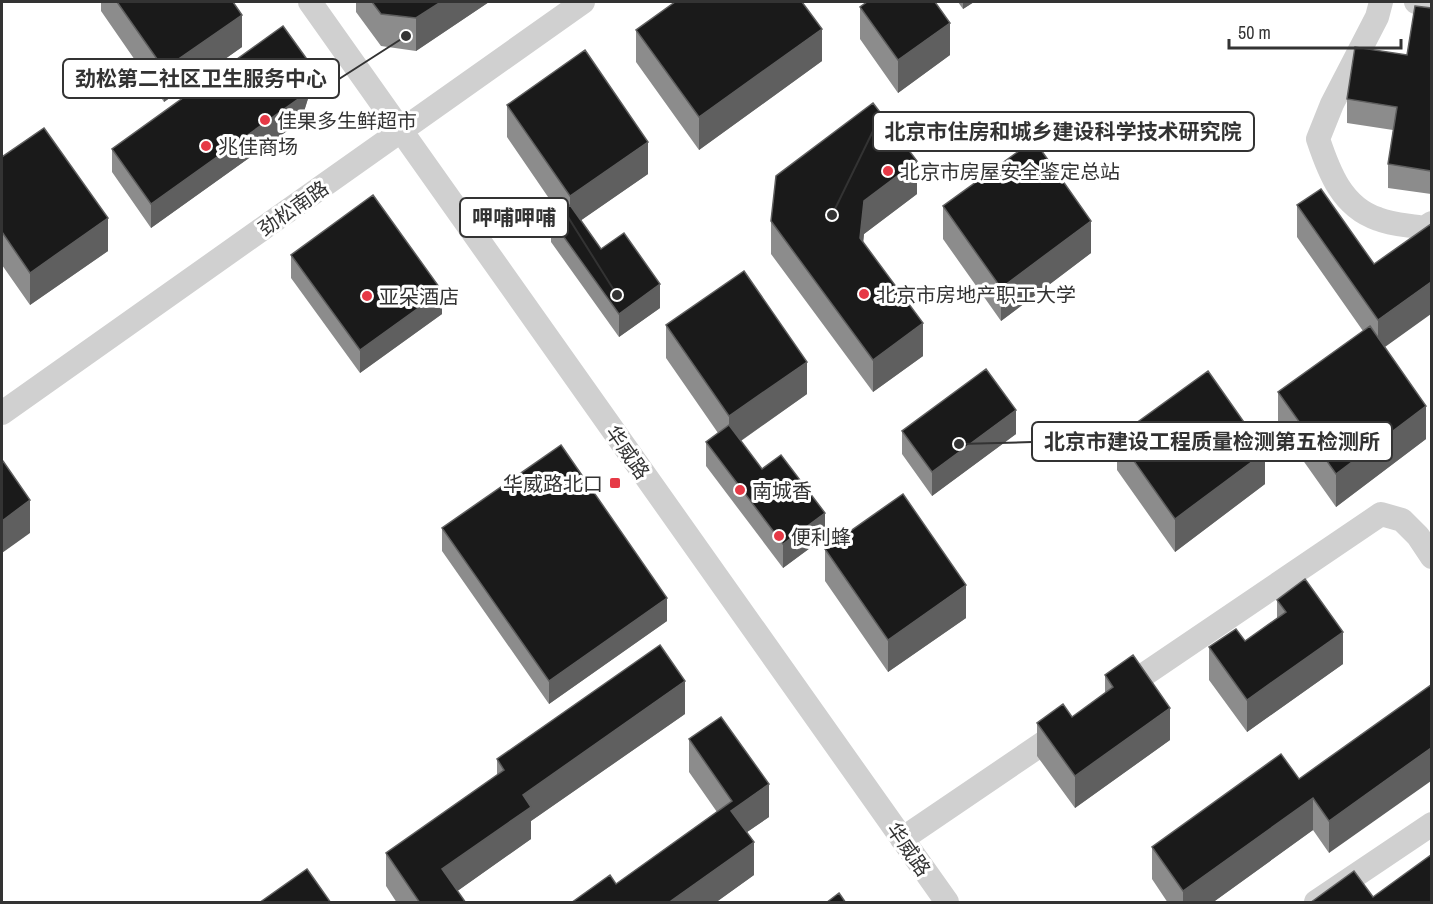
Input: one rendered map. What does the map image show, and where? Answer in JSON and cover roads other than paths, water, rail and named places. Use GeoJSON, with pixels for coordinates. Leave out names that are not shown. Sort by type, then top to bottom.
{"type":"FeatureCollection","features":[{"type":"Feature","properties":{"kind":"street","name":"华威路"},"geometry":{"type":"LineString","coordinates":[[310,2],[947,903]]}},
{"type":"Feature","properties":{"kind":"street","name":"劲松南路"},"geometry":{"type":"LineString","coordinates":[[2,413],[583,2]]}},
{"type":"Feature","properties":{"kind":"street"},"geometry":{"type":"LineString","coordinates":[[1381,2],[1377,17],[1332,104],[1318,139],[1329,172],[1349,202],[1377,219],[1424,228],[1431,223]]}},
{"type":"Feature","properties":{"kind":"street"},"geometry":{"type":"LineString","coordinates":[[1416,2],[1431,10]]}},
{"type":"Feature","properties":{"kind":"street"},"geometry":{"type":"LineString","coordinates":[[902,839],[1381,514],[1402,520],[1418,536],[1431,557]]}},
{"type":"Feature","properties":{"kind":"street"},"geometry":{"type":"LineString","coordinates":[[1317,903],[1431,824]]}},
{"type":"Feature","properties":{"kind":"place","name":"劲松第二社区卫生服务中心"},"geometry":{"type":"Point","coordinates":[406,36]}},
{"type":"Feature","properties":{"kind":"place","name":"佳果多生鲜超市"},"geometry":{"type":"Point","coordinates":[265,120]}},
{"type":"Feature","properties":{"kind":"place","name":"兆佳商场"},"geometry":{"type":"Point","coordinates":[206,146]}},
{"type":"Feature","properties":{"kind":"place","name":"北京市房屋安全鉴定总站"},"geometry":{"type":"Point","coordinates":[888,171]}},
{"type":"Feature","properties":{"kind":"place","name":"北京市住房和城乡建设科学技术研究院"},"geometry":{"type":"Point","coordinates":[832,215]}},
{"type":"Feature","properties":{"kind":"place","name":"北京市房地产职工大学"},"geometry":{"type":"Point","coordinates":[864,294]}},
{"type":"Feature","properties":{"kind":"place","name":"呷哺呷哺"},"geometry":{"type":"Point","coordinates":[617,295]}},
{"type":"Feature","properties":{"kind":"place","name":"亚朵酒店"},"geometry":{"type":"Point","coordinates":[367,296]}},
{"type":"Feature","properties":{"kind":"place","name":"北京市建设工程质量检测第五检测所"},"geometry":{"type":"Point","coordinates":[959,444]}},
{"type":"Feature","properties":{"kind":"place","name":"华威路北口"},"geometry":{"type":"Point","coordinates":[615,483]}},
{"type":"Feature","properties":{"kind":"place","name":"南城香"},"geometry":{"type":"Point","coordinates":[740,490]}},
{"type":"Feature","properties":{"kind":"place","name":"便利蜂"},"geometry":{"type":"Point","coordinates":[779,536]}}]}
